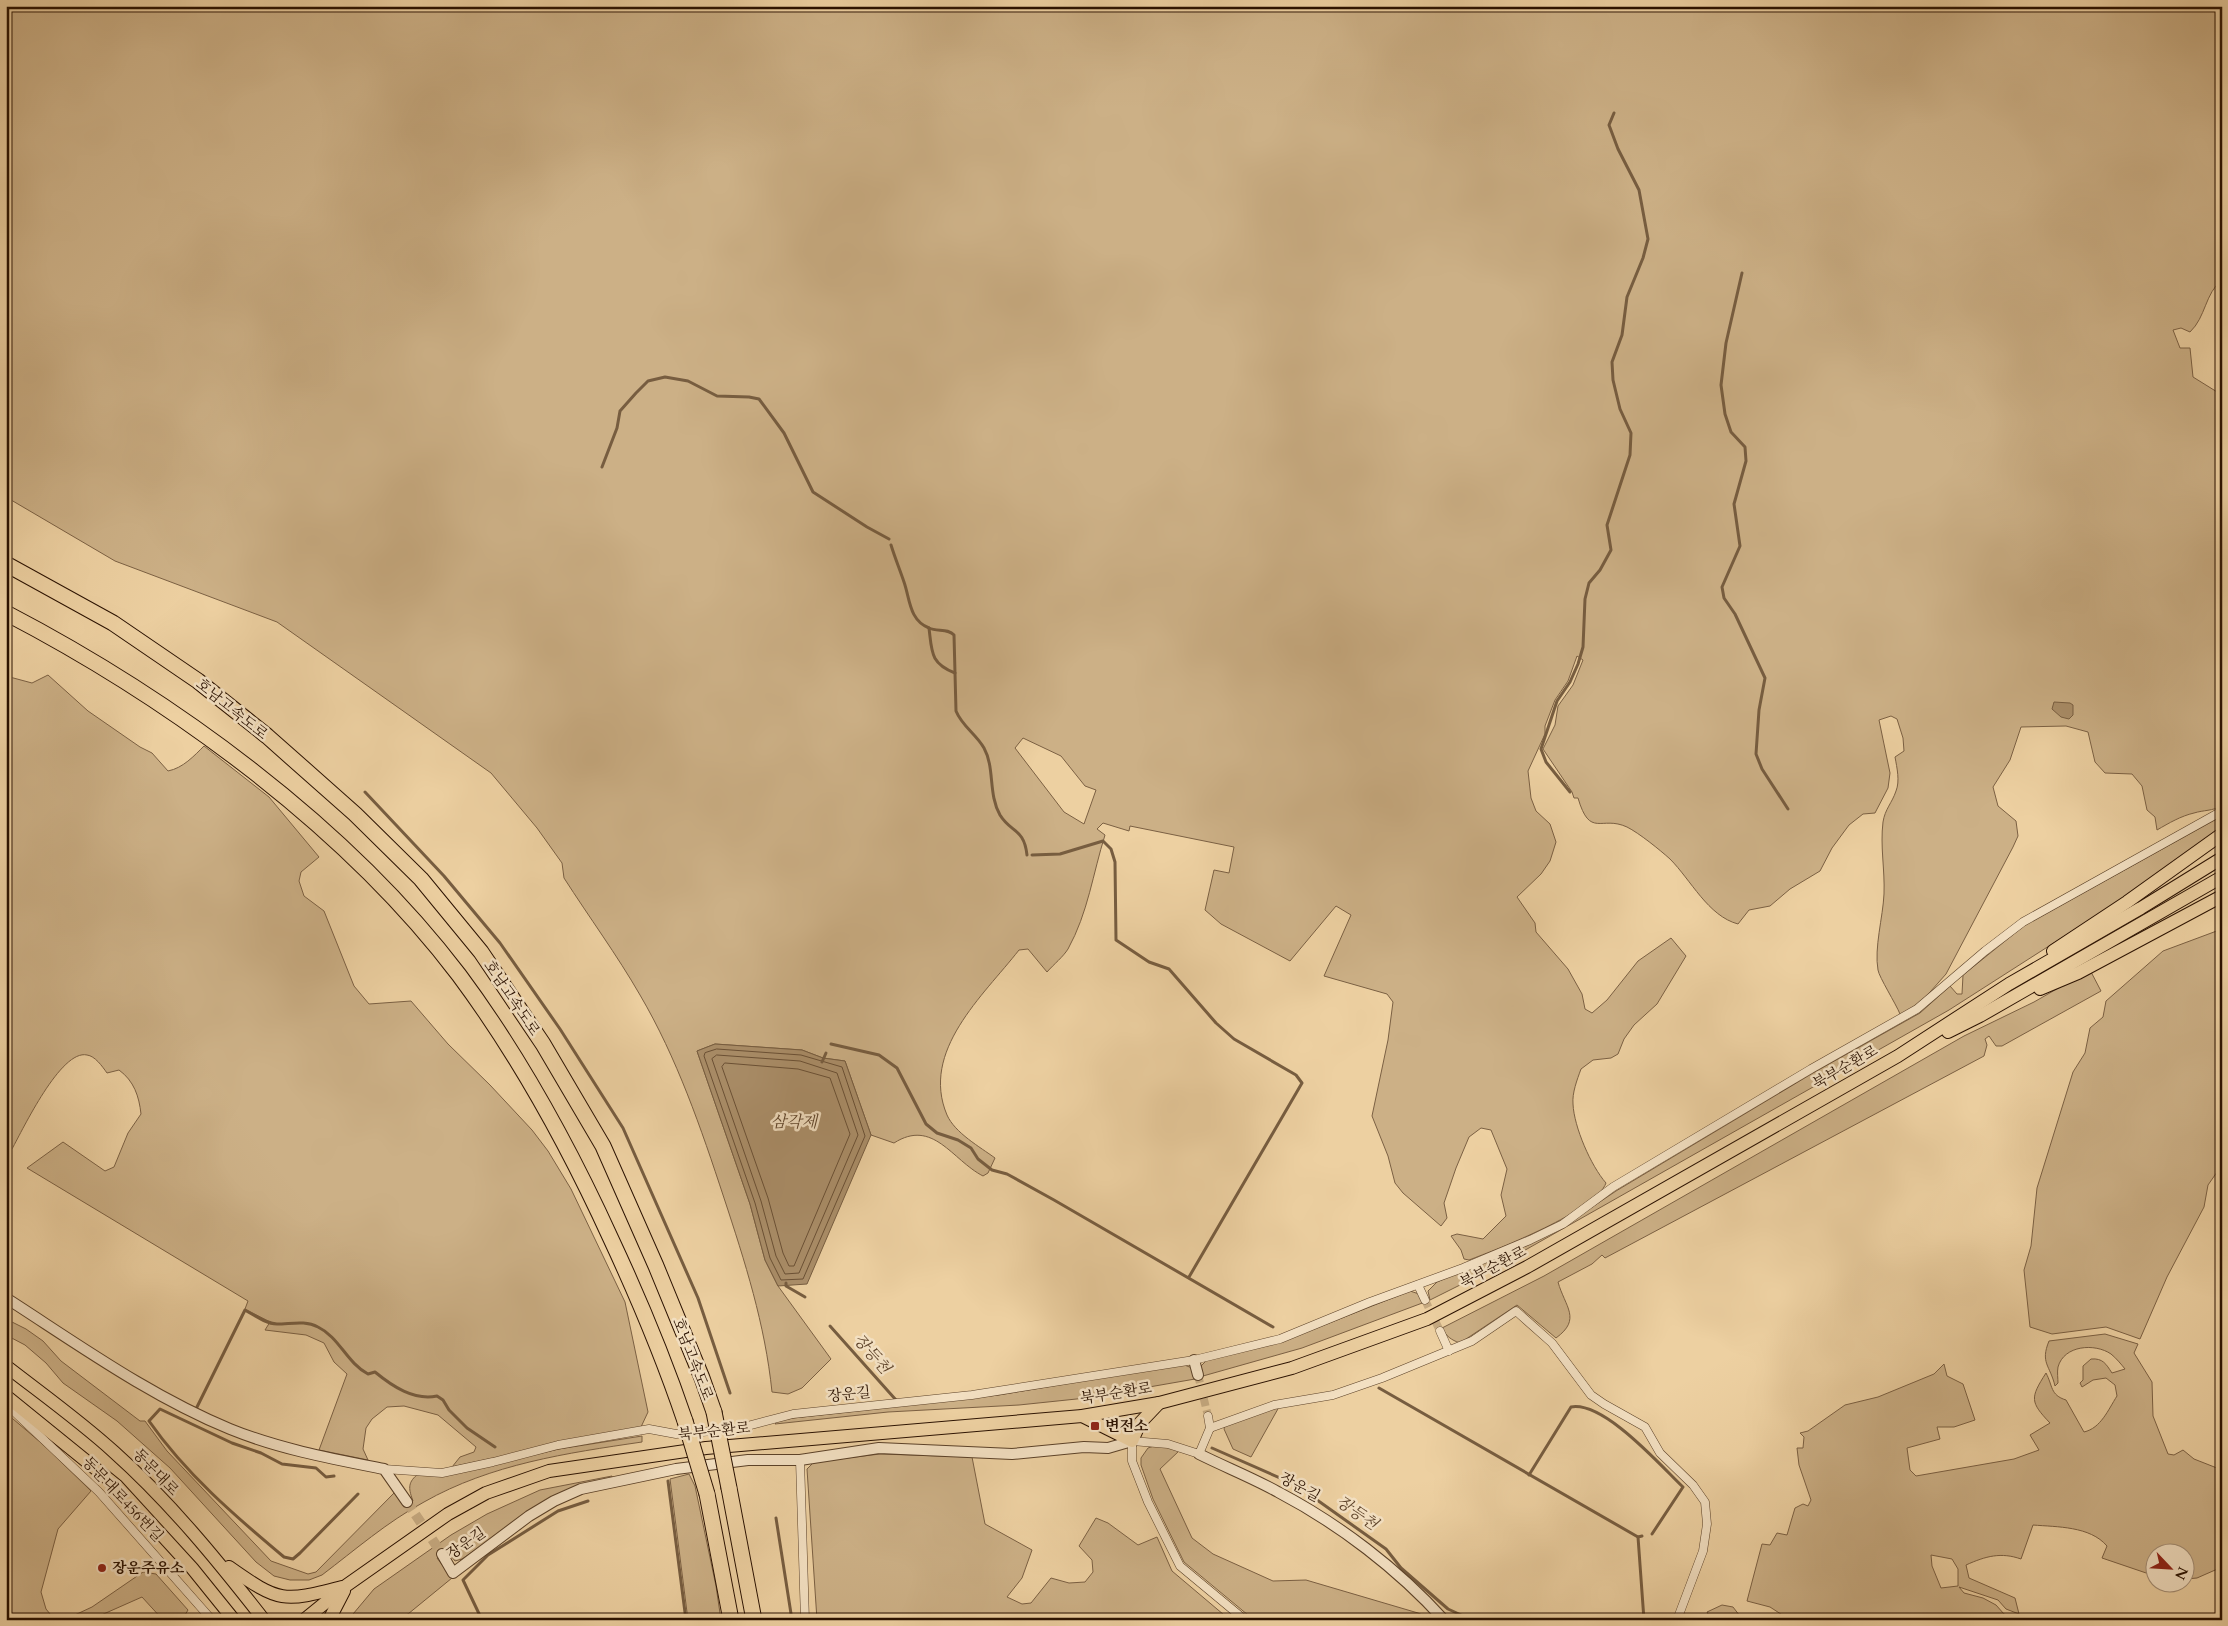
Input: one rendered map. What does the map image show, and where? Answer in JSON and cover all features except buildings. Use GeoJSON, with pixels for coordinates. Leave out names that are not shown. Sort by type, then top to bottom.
{"type":"FeatureCollection","features":[{"type":"Feature","properties":{"kind":"highway","name":"호남고속도로"},"geometry":{"type":"LineString","coordinates":[[6,564],[113,623],[198,681],[267,736],[355,814],[433,894],[481,952],[543,1044],[603,1146],[670,1301],[714,1412],[754,1620]]}},
{"type":"Feature","properties":{"kind":"highway","name":"호남고속도로"},"geometry":{"type":"LineString","coordinates":[[6,613],[114,675],[252,770],[335,840],[405,912],[458,974],[517,1060],[578,1167],[664,1359],[707,1494],[730,1620]]}},
{"type":"Feature","properties":{"kind":"main road"},"geometry":{"type":"LineString","coordinates":[[1898,1056],[2009,984],[2222,834]]}},
{"type":"Feature","properties":{"kind":"main road"},"geometry":{"type":"LineString","coordinates":[[2009,984],[2141,908],[2222,858]]}},
{"type":"Feature","properties":{"kind":"main road"},"geometry":{"type":"LineString","coordinates":[[1898,1056],[1996,1007],[2222,877]]}},
{"type":"Feature","properties":{"kind":"main road"},"geometry":{"type":"LineString","coordinates":[[1996,1007],[2078,973],[2222,896]]}},
{"type":"Feature","properties":{"kind":"main road","name":"북부순환로"},"geometry":{"type":"LineString","coordinates":[[304,1620],[347,1586],[448,1514],[486,1494],[549,1471],[706,1448],[1082,1416],[1159,1402],[1292,1368],[1427,1319],[1527,1267],[1898,1056]]}},
{"type":"Feature","properties":{"kind":"main road","name":"동문대로"},"geometry":{"type":"LineString","coordinates":[[6,1366],[113,1451],[217,1559],[264,1620]]}},
{"type":"Feature","properties":{"kind":"main road"},"geometry":{"type":"LineString","coordinates":[[6,1396],[118,1486],[192,1568],[234,1620]]}},
{"type":"Feature","properties":{"kind":"main road"},"geometry":{"type":"LineString","coordinates":[[1082,1416],[1132,1441],[1140,1423],[1159,1402]]}},
{"type":"Feature","properties":{"kind":"main road"},"geometry":{"type":"LineString","coordinates":[[217,1559],[267,1593],[282,1597],[306,1597],[347,1586]]}},
{"type":"Feature","properties":{"kind":"main road"},"geometry":{"type":"LineString","coordinates":[[329,1620],[347,1586]]}},
{"type":"Feature","properties":{"kind":"street","name":"장운길"},"geometry":{"type":"LineString","coordinates":[[384,1469],[442,1472],[493,1462],[558,1445],[649,1429],[676,1434],[736,1429],[793,1414],[972,1395],[1194,1360],[1280,1339],[1530,1240],[1563,1224],[1614,1188],[1812,1069],[1917,1010],[1985,951],[2024,922],[2222,811]]}},
{"type":"Feature","properties":{"kind":"street"},"geometry":{"type":"LineString","coordinates":[[1418,1285],[1425,1300]]}},
{"type":"Feature","properties":{"kind":"street"},"geometry":{"type":"LineString","coordinates":[[6,1298],[143,1386],[229,1428],[299,1451],[384,1469],[407,1502]]}},
{"type":"Feature","properties":{"kind":"street"},"geometry":{"type":"LineString","coordinates":[[1210,1428],[1274,1405],[1334,1395],[1382,1378],[1472,1341],[1516,1311],[1552,1343],[1591,1395],[1645,1427],[1660,1453],[1693,1485],[1705,1502],[1707,1524],[1703,1551],[1677,1620]]}},
{"type":"Feature","properties":{"kind":"street"},"geometry":{"type":"LineString","coordinates":[[1440,1332],[1449,1351]]}},
{"type":"Feature","properties":{"kind":"street"},"geometry":{"type":"LineString","coordinates":[[1194,1360],[1198,1375]]}},
{"type":"Feature","properties":{"kind":"street","name":"동문대로456번길"},"geometry":{"type":"LineString","coordinates":[[6,1404],[99,1492],[212,1620]]}},
{"type":"Feature","properties":{"kind":"street"},"geometry":{"type":"LineString","coordinates":[[1198,1454],[1210,1428],[1208,1416]]}},
{"type":"Feature","properties":{"kind":"street","name":"장운길"},"geometry":{"type":"LineString","coordinates":[[442,1554],[453,1573],[529,1516],[554,1501],[581,1489],[676,1469],[748,1460],[800,1460],[879,1448],[1012,1454],[1084,1447],[1108,1448],[1132,1441],[1168,1444],[1198,1454],[1276,1490],[1330,1522],[1375,1556],[1428,1602],[1444,1620]]}},
{"type":"Feature","properties":{"kind":"street"},"geometry":{"type":"LineString","coordinates":[[1132,1441],[1132,1461],[1148,1502],[1180,1566],[1245,1620]]}},
{"type":"Feature","properties":{"kind":"street"},"geometry":{"type":"LineString","coordinates":[[800,1460],[804,1620]]}},
{"type":"Feature","properties":{"kind":"shaded area"},"geometry":{"type":"Polygon","coordinates":[[[6,6],[2222,6],[2222,280],[2216,285],[2199,319],[2190,332],[2181,328],[2173,330],[2180,348],[2190,348],[2193,377],[2222,395],[2222,806],[2184,816],[2157,830],[2155,817],[2147,810],[2142,786],[2132,774],[2105,773],[2095,762],[2088,732],[2066,726],[2021,727],[2010,760],[1993,787],[1998,806],[2016,821],[2018,836],[1946,974],[1923,1000],[1903,1015],[1900,1014],[1881,978],[1877,961],[1884,894],[1883,822],[1898,783],[1895,757],[1904,751],[1903,738],[1897,719],[1891,716],[1879,720],[1890,773],[1888,788],[1875,813],[1863,814],[1849,825],[1832,848],[1820,871],[1790,889],[1770,906],[1749,910],[1738,924],[1727,920],[1709,905],[1670,859],[1637,833],[1618,824],[1597,823],[1587,818],[1582,811],[1578,798],[1574,798],[1572,792],[1543,749],[1555,725],[1558,706],[1573,685],[1583,660],[1577,656],[1568,681],[1555,700],[1545,726],[1545,734],[1528,771],[1531,798],[1536,811],[1550,824],[1556,842],[1550,861],[1541,874],[1517,897],[1535,923],[1536,932],[1568,969],[1582,994],[1585,1009],[1592,1013],[1607,1000],[1638,961],[1671,938],[1686,956],[1657,1004],[1634,1025],[1624,1039],[1618,1054],[1611,1058],[1593,1060],[1581,1069],[1575,1086],[1573,1104],[1576,1124],[1584,1146],[1600,1176],[1606,1183],[1598,1194],[1566,1217],[1545,1228],[1469,1260],[1464,1259],[1461,1250],[1451,1236],[1457,1234],[1483,1239],[1506,1216],[1501,1195],[1507,1169],[1491,1130],[1481,1128],[1469,1137],[1444,1203],[1447,1218],[1441,1226],[1403,1193],[1395,1183],[1388,1156],[1372,1116],[1388,1040],[1393,1002],[1387,994],[1324,976],[1351,915],[1336,906],[1290,961],[1221,924],[1205,910],[1214,870],[1229,873],[1234,847],[1130,826],[1129,831],[1103,823],[1097,829],[1105,835],[1090,893],[1081,921],[1068,949],[1047,972],[1028,949],[1019,950],[973,1006],[959,1026],[948,1047],[942,1069],[941,1091],[947,1115],[962,1134],[995,1158],[988,1173],[983,1176],[931,1138],[920,1135],[908,1137],[894,1143],[871,1135],[845,1061],[823,1058],[802,1050],[715,1044],[697,1051],[750,1204],[765,1260],[778,1286],[831,1359],[802,1388],[788,1394],[772,1392],[759,1318],[739,1246],[697,1120],[666,1043],[631,980],[564,878],[562,863],[537,828],[491,773],[277,622],[115,561],[6,497],[6,6]],[[1023,738],[1015,748],[1064,812],[1084,824],[1096,790],[1085,786],[1061,756],[1023,738]]]}},
{"type":"Feature","properties":{"kind":"shaded area"},"geometry":{"type":"Polygon","coordinates":[[[48,675],[88,711],[140,747],[152,753],[168,771],[192,758],[204,746],[269,797],[319,857],[301,872],[299,881],[304,896],[324,911],[354,986],[369,1004],[411,1001],[448,1044],[532,1130],[548,1151],[571,1189],[625,1302],[648,1412],[641,1427],[452,1467],[460,1457],[474,1452],[476,1447],[438,1415],[404,1406],[387,1407],[372,1419],[366,1428],[363,1449],[368,1460],[319,1450],[347,1374],[334,1362],[324,1343],[306,1335],[265,1330],[270,1322],[245,1309],[248,1301],[27,1168],[63,1142],[105,1171],[114,1167],[128,1133],[141,1114],[135,1089],[124,1074],[119,1070],[107,1073],[93,1057],[87,1055],[77,1056],[66,1064],[55,1077],[44,1092],[12,1149],[6,1152],[6,676],[32,683],[48,675]]]}},
{"type":"Feature","properties":{"kind":"shaded area"},"geometry":{"type":"Polygon","coordinates":[[[2222,816],[2222,829],[2124,898],[1949,1010],[1490,1270],[1430,1300],[1428,1291],[1437,1282],[1564,1226],[1616,1191],[1813,1073],[1920,1013],[1950,986],[1957,994],[1962,994],[1963,975],[2025,925],[2222,816]]]}},
{"type":"Feature","properties":{"kind":"shaded area"},"geometry":{"type":"Polygon","coordinates":[[[2222,929],[2222,1165],[2208,1185],[2204,1207],[2167,1277],[2140,1339],[2106,1327],[2052,1334],[2030,1327],[2024,1270],[2031,1246],[2037,1188],[2073,1072],[2085,1053],[2090,1028],[2103,1017],[2106,1001],[2163,951],[2222,929]]]}},
{"type":"Feature","properties":{"kind":"shaded area"},"geometry":{"type":"Polygon","coordinates":[[[2090,970],[2101,991],[2002,1046],[1996,1046],[1989,1036],[1985,1039],[1987,1045],[1984,1056],[1605,1258],[1602,1255],[1592,1264],[1558,1282],[1570,1319],[1564,1331],[1556,1338],[1517,1305],[1460,1343],[1449,1337],[1442,1328],[1544,1276],[1964,1036],[2034,1002],[2090,970]]]}},
{"type":"Feature","properties":{"kind":"shaded area"},"geometry":{"type":"Polygon","coordinates":[[[1410,1291],[1422,1295],[1425,1302],[1302,1348],[1203,1376],[1201,1366],[1207,1360],[1281,1342],[1410,1291]]]}},
{"type":"Feature","properties":{"kind":"shaded area"},"geometry":{"type":"Polygon","coordinates":[[[6,1319],[26,1329],[43,1341],[61,1361],[140,1421],[145,1421],[167,1451],[271,1561],[308,1574],[316,1572],[395,1492],[404,1505],[413,1501],[410,1484],[417,1475],[440,1476],[559,1449],[642,1436],[642,1442],[530,1462],[476,1478],[424,1502],[397,1518],[322,1575],[309,1580],[290,1580],[274,1576],[256,1562],[170,1468],[117,1421],[63,1383],[46,1363],[25,1345],[6,1335],[6,1319]]]}},
{"type":"Feature","properties":{"kind":"shaded area"},"geometry":{"type":"Polygon","coordinates":[[[2105,1334],[2138,1344],[2134,1353],[2152,1382],[2153,1416],[2168,1454],[2174,1455],[2183,1450],[2194,1459],[2222,1470],[2222,1567],[2196,1578],[2196,1544],[2146,1544],[2146,1573],[2102,1558],[2107,1546],[2100,1539],[2092,1535],[2062,1527],[2033,1525],[2021,1559],[2000,1555],[1980,1559],[1966,1565],[1969,1578],[2015,1598],[2019,1614],[2006,1609],[1998,1600],[1959,1587],[1964,1593],[1983,1598],[1996,1605],[2004,1614],[2018,1620],[1790,1620],[1770,1607],[1747,1601],[1762,1544],[1770,1545],[1777,1533],[1787,1535],[1795,1508],[1803,1504],[1808,1506],[1811,1500],[1799,1465],[1797,1448],[1803,1448],[1804,1437],[1800,1433],[1808,1431],[1845,1405],[1878,1397],[1934,1374],[1944,1364],[1947,1376],[1963,1384],[1975,1420],[1954,1427],[1937,1427],[1940,1439],[1907,1448],[1910,1470],[1916,1476],[2014,1459],[2039,1450],[2030,1435],[2050,1423],[2039,1410],[2034,1400],[2037,1388],[2046,1373],[2054,1393],[2066,1400],[2084,1432],[2100,1423],[2117,1396],[2115,1385],[2106,1378],[2093,1380],[2082,1387],[2080,1383],[2083,1380],[2083,1366],[2091,1359],[2095,1359],[2104,1362],[2112,1373],[2125,1369],[2111,1354],[2104,1350],[2089,1347],[2081,1348],[2073,1350],[2061,1360],[2058,1367],[2058,1383],[2055,1386],[2047,1364],[2046,1348],[2049,1341],[2105,1334]],[[1931,1555],[1932,1566],[1941,1588],[1958,1586],[1958,1569],[1952,1559],[1931,1555]]]}},
{"type":"Feature","properties":{"kind":"shaded area"},"geometry":{"type":"Polygon","coordinates":[[[1182,1364],[1192,1368],[1195,1379],[1086,1398],[1019,1405],[888,1412],[775,1424],[778,1421],[793,1418],[999,1395],[1182,1364]]]}},
{"type":"Feature","properties":{"kind":"shaded area"},"geometry":{"type":"Polygon","coordinates":[[[1279,1407],[1251,1457],[1233,1449],[1224,1429],[1225,1425],[1279,1407]]]}},
{"type":"Feature","properties":{"kind":"shaded area"},"geometry":{"type":"Polygon","coordinates":[[[6,1413],[46,1447],[91,1491],[58,1529],[41,1592],[46,1609],[55,1620],[6,1620],[6,1413]]]}},
{"type":"Feature","properties":{"kind":"shaded area"},"geometry":{"type":"Polygon","coordinates":[[[1167,1446],[1179,1451],[1160,1469],[1192,1538],[1213,1554],[1273,1581],[1306,1580],[1418,1613],[1433,1620],[1254,1620],[1184,1562],[1153,1499],[1141,1465],[1141,1458],[1148,1448],[1167,1446]]]}},
{"type":"Feature","properties":{"kind":"shaded area"},"geometry":{"type":"Polygon","coordinates":[[[880,1454],[972,1457],[985,1524],[1032,1550],[1022,1578],[1007,1597],[1022,1604],[1031,1603],[1051,1578],[1069,1583],[1085,1582],[1093,1572],[1092,1560],[1079,1546],[1096,1518],[1108,1523],[1138,1545],[1157,1537],[1172,1571],[1230,1620],[817,1620],[807,1469],[814,1462],[880,1454]]]}},
{"type":"Feature","properties":{"kind":"shaded area"},"geometry":{"type":"Polygon","coordinates":[[[689,1474],[695,1486],[716,1586],[721,1620],[688,1620],[670,1479],[689,1474]]]}},
{"type":"Feature","properties":{"kind":"shaded area"},"geometry":{"type":"Polygon","coordinates":[[[612,1476],[612,1478],[552,1499],[462,1559],[455,1561],[446,1550],[437,1558],[452,1578],[408,1614],[390,1620],[348,1620],[374,1589],[451,1535],[487,1514],[540,1490],[612,1476]]]}},
{"type":"Feature","properties":{"kind":"shaded area"},"geometry":{"type":"Polygon","coordinates":[[[143,1572],[156,1574],[188,1610],[182,1620],[163,1620],[142,1597],[90,1620],[64,1620],[92,1607],[143,1572]]]}},
{"type":"Feature","properties":{"kind":"shaded area"},"geometry":{"type":"Polygon","coordinates":[[[1722,1605],[1733,1607],[1743,1620],[1711,1620],[1707,1612],[1722,1605]]]}},
{"type":"Feature","properties":{"kind":"water"},"geometry":{"type":"Polygon","coordinates":[[[2054,702],[2070,703],[2073,705],[2073,715],[2069,719],[2061,717],[2052,709],[2054,702]]]}},
{"type":"Feature","properties":{"kind":"water","name":"삼각제"},"geometry":{"type":"Polygon","coordinates":[[[715,1044],[802,1050],[823,1058],[845,1061],[871,1135],[807,1284],[778,1286],[765,1260],[750,1204],[697,1051],[715,1044]]]}},
{"type":"Feature","properties":{"kind":"waterway"},"geometry":{"type":"LineString","coordinates":[[1570,792],[1546,762],[1541,749],[1557,701],[1570,682],[1583,647],[1585,599],[1589,583],[1600,570],[1611,550],[1607,525],[1630,455],[1631,433],[1620,409],[1613,380],[1612,362],[1622,335],[1627,297],[1643,258],[1648,239],[1639,190],[1618,149],[1609,125],[1614,113]]}},
{"type":"Feature","properties":{"kind":"waterway"},"geometry":{"type":"LineString","coordinates":[[1742,273],[1726,343],[1721,385],[1725,414],[1731,432],[1745,447],[1746,461],[1734,504],[1740,546],[1722,587],[1724,598],[1735,614],[1765,678],[1759,710],[1756,754],[1762,769],[1788,809]]}},
{"type":"Feature","properties":{"kind":"waterway"},"geometry":{"type":"LineString","coordinates":[[602,467],[617,428],[620,411],[636,393],[648,381],[665,377],[688,381],[717,396],[759,399],[784,433],[813,492],[889,539]]}},
{"type":"Feature","properties":{"kind":"waterway"},"geometry":{"type":"LineString","coordinates":[[891,545],[911,608],[918,620],[929,628],[949,632],[954,635],[956,711],[984,748],[989,764],[996,807],[1004,821],[1020,835],[1027,855]]}},
{"type":"Feature","properties":{"kind":"waterway"},"geometry":{"type":"LineString","coordinates":[[929,628],[934,656],[941,665],[955,673]]}},
{"type":"Feature","properties":{"kind":"waterway"},"geometry":{"type":"LineString","coordinates":[[365,792],[444,876],[500,943],[560,1029],[623,1128],[698,1298],[730,1393]]}},
{"type":"Feature","properties":{"kind":"waterway"},"geometry":{"type":"LineString","coordinates":[[1032,855],[1060,854],[1103,841],[1111,849],[1115,862],[1116,940],[1149,962],[1169,969],[1216,1023],[1234,1039],[1296,1075],[1302,1083],[1189,1277]]}},
{"type":"Feature","properties":{"kind":"waterway"},"geometry":{"type":"LineString","coordinates":[[831,1044],[879,1055],[897,1068],[926,1124],[937,1133],[958,1140],[971,1148],[978,1159],[992,1170],[1007,1174],[1054,1200],[1273,1327]]}},
{"type":"Feature","properties":{"kind":"waterway"},"geometry":{"type":"LineString","coordinates":[[822,1062],[826,1053]]}},
{"type":"Feature","properties":{"kind":"waterway","name":"장등천"},"geometry":{"type":"LineString","coordinates":[[786,1283],[786,1286],[805,1297]]}},
{"type":"Feature","properties":{"kind":"waterway"},"geometry":{"type":"LineString","coordinates":[[197,1407],[245,1310],[273,1324],[303,1323],[318,1327],[332,1337],[354,1363],[368,1374],[375,1372],[396,1387],[412,1394],[428,1397],[437,1396],[443,1400],[449,1410],[467,1428],[495,1447]]}},
{"type":"Feature","properties":{"kind":"waterway","name":"장등천"},"geometry":{"type":"LineString","coordinates":[[830,1326],[896,1400]]}},
{"type":"Feature","properties":{"kind":"waterway"},"geometry":{"type":"LineString","coordinates":[[1379,1388],[1638,1537]]}},
{"type":"Feature","properties":{"kind":"waterway"},"geometry":{"type":"LineString","coordinates":[[1529,1475],[1571,1407],[1584,1408],[1599,1414],[1631,1436],[1683,1487],[1652,1534]]}},
{"type":"Feature","properties":{"kind":"waterway"},"geometry":{"type":"LineString","coordinates":[[334,1476],[326,1477],[316,1468],[282,1464],[160,1409],[149,1421],[195,1477],[284,1557],[293,1559],[358,1494]]}},
{"type":"Feature","properties":{"kind":"waterway","name":"장등천"},"geometry":{"type":"LineString","coordinates":[[1212,1448],[1296,1485],[1386,1549],[1401,1568],[1448,1609],[1472,1620]]}},
{"type":"Feature","properties":{"kind":"waterway"},"geometry":{"type":"LineString","coordinates":[[668,1481],[686,1620]]}},
{"type":"Feature","properties":{"kind":"waterway"},"geometry":{"type":"LineString","coordinates":[[482,1620],[463,1580],[488,1555],[558,1511],[588,1501]]}},
{"type":"Feature","properties":{"kind":"waterway"},"geometry":{"type":"LineString","coordinates":[[776,1518],[792,1620]]}},
{"type":"Feature","properties":{"kind":"waterway"},"geometry":{"type":"LineString","coordinates":[[1642,1536],[1638,1537],[1644,1620]]}},
{"type":"Feature","properties":{"kind":"tunnel"},"geometry":{"type":"LineString","coordinates":[[1425,1300],[1440,1331]]}},
{"type":"Feature","properties":{"kind":"tunnel"},"geometry":{"type":"LineString","coordinates":[[1198,1375],[1208,1416]]}},
{"type":"Feature","properties":{"kind":"tunnel"},"geometry":{"type":"LineString","coordinates":[[407,1502],[442,1554]]}},
{"type":"Feature","properties":{"kind":"place","name":"변전소"},"geometry":{"type":"Point","coordinates":[1095,1426]}},
{"type":"Feature","properties":{"kind":"place","name":"장운주유소"},"geometry":{"type":"Point","coordinates":[102,1568]}}]}
